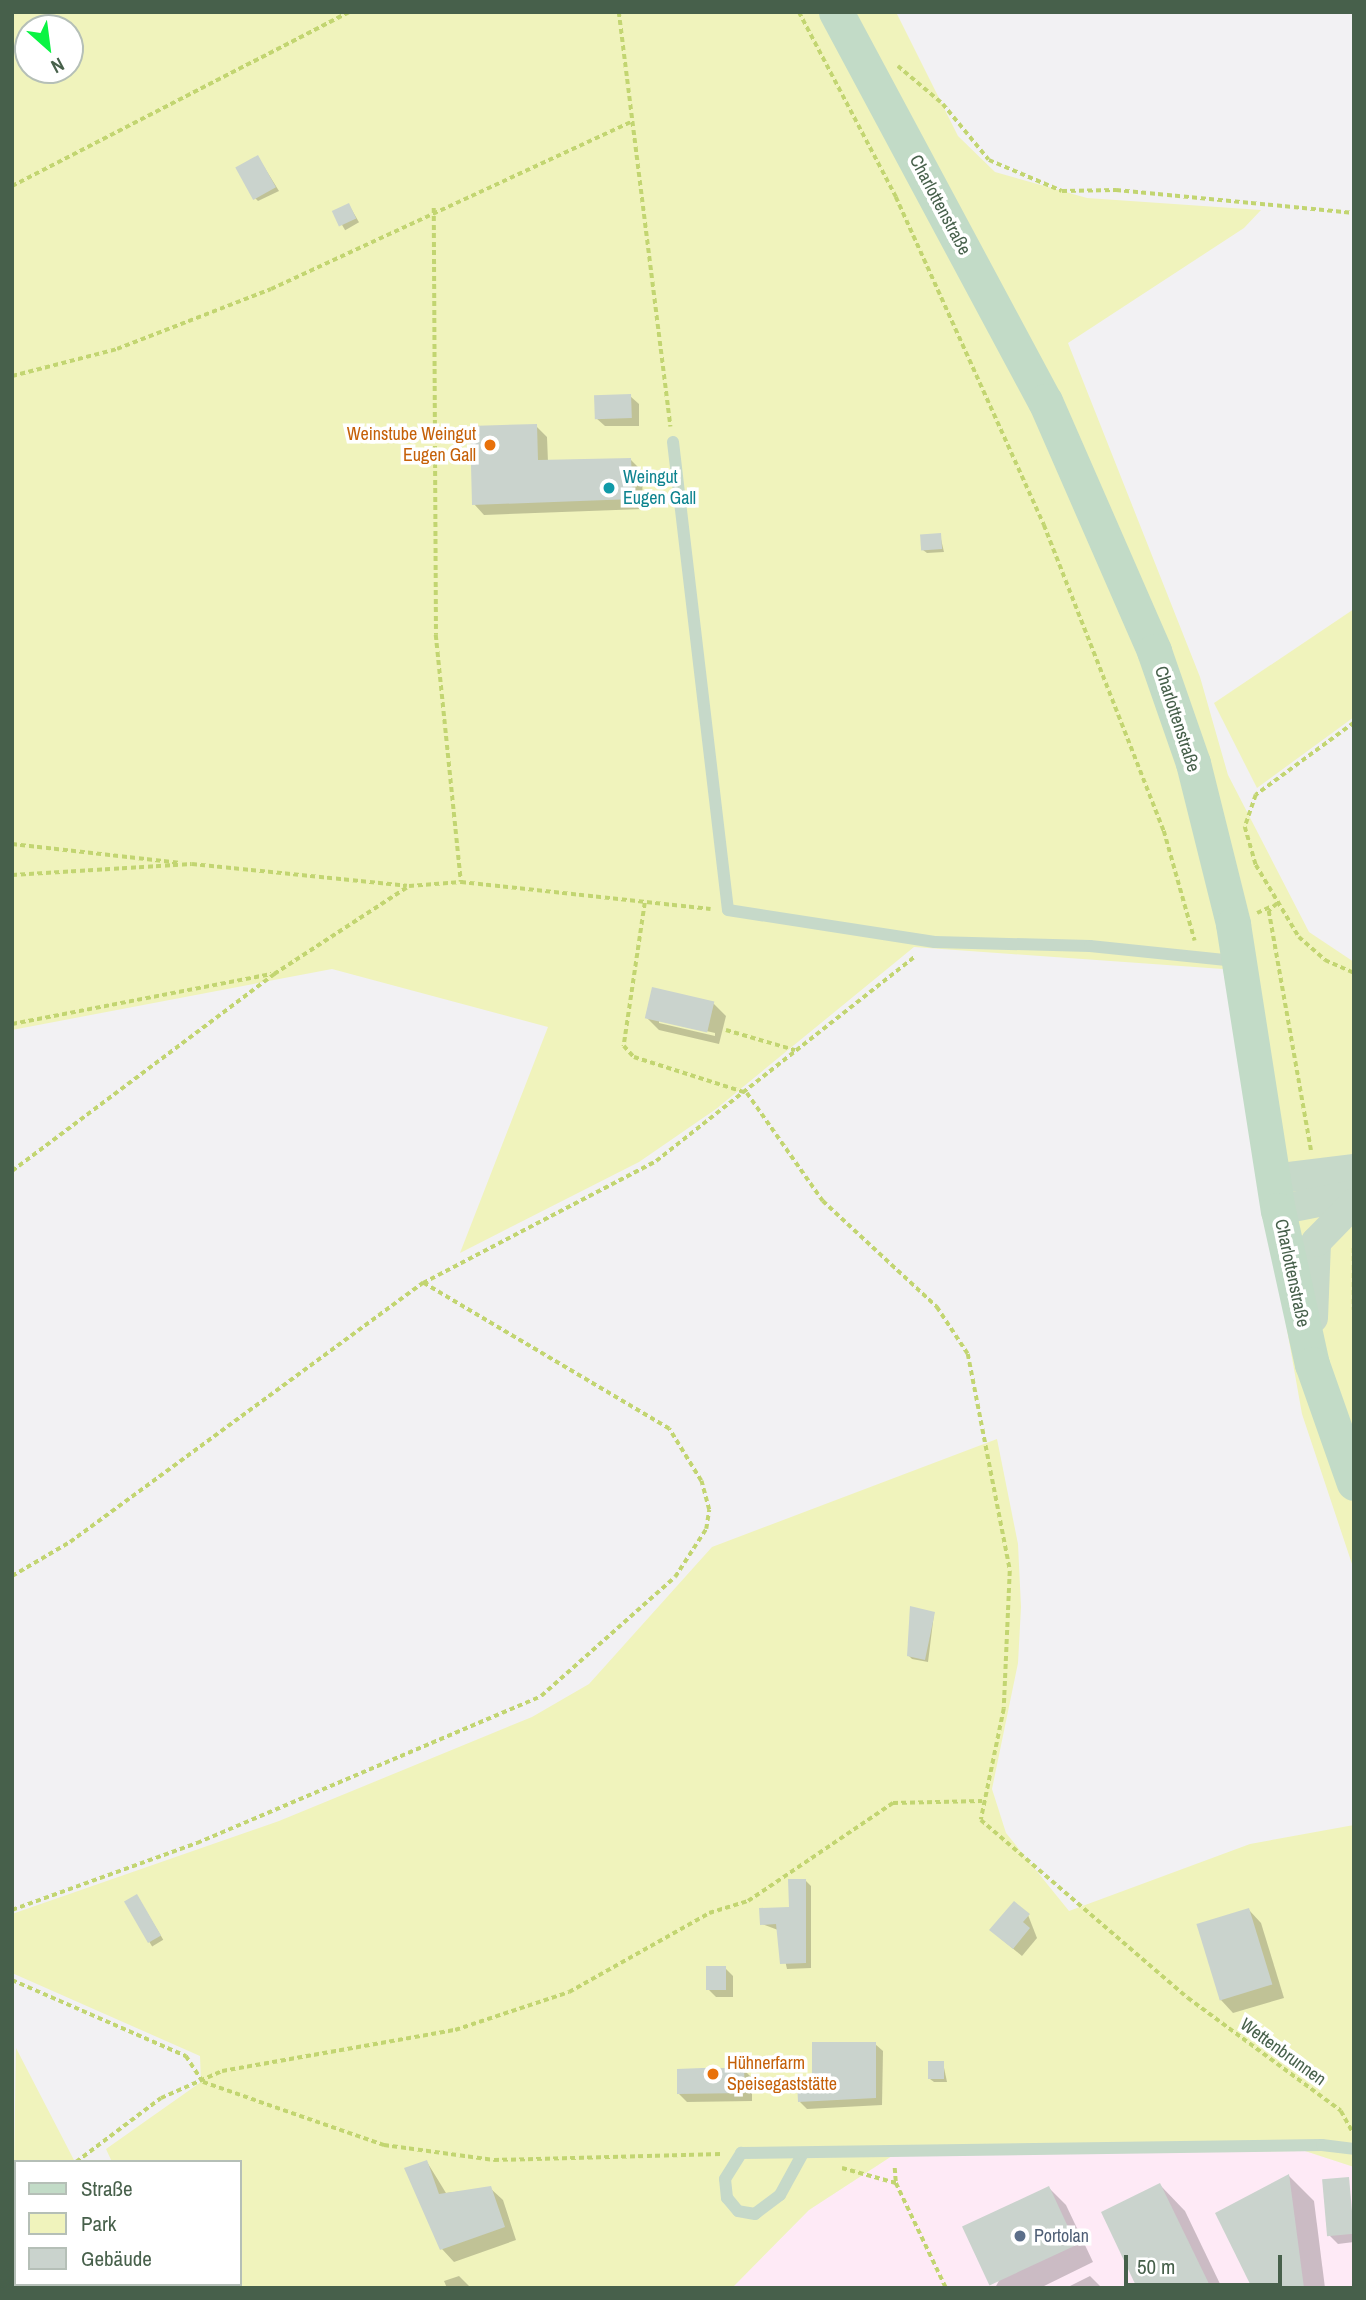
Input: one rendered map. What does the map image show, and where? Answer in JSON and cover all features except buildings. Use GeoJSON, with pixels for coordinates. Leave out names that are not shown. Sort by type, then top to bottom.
{"type":"FeatureCollection","features":[{"type":"Feature","properties":{"kind":"main road","name":"Charlottenstraße"},"geometry":{"type":"LineString","coordinates":[[836,12],[1045,401],[1102,524],[1193,763],[1241,962],[1276,1194],[1312,1364],[1354,1483]]}},
{"type":"Feature","properties":{"kind":"street"},"geometry":{"type":"LineString","coordinates":[[1276,1194],[1354,1169]]}},
{"type":"Feature","properties":{"kind":"street"},"geometry":{"type":"LineString","coordinates":[[1276,1194],[1354,1195]]}},
{"type":"Feature","properties":{"kind":"street"},"geometry":{"type":"LineString","coordinates":[[1312,1364],[1316,1241],[1354,1203]]}},
{"type":"Feature","properties":{"kind":"lane"},"geometry":{"type":"LineString","coordinates":[[673,442],[728,910],[935,942],[1090,946],[1241,962]]}},
{"type":"Feature","properties":{"kind":"lane"},"geometry":{"type":"LineString","coordinates":[[803,2153],[780,2195],[755,2214],[738,2211],[727,2198],[725,2179],[741,2153],[1354,2149]]}},
{"type":"Feature","properties":{"kind":"path"},"geometry":{"type":"LineString","coordinates":[[12,186],[349,12]]}},
{"type":"Feature","properties":{"kind":"path"},"geometry":{"type":"LineString","coordinates":[[619,12],[673,442]]}},
{"type":"Feature","properties":{"kind":"path"},"geometry":{"type":"LineString","coordinates":[[799,12],[896,197],[1044,525],[1164,831],[1198,957]]}},
{"type":"Feature","properties":{"kind":"path"},"geometry":{"type":"LineString","coordinates":[[890,60],[943,104],[989,160],[1062,191],[1116,190],[1354,212]]}},
{"type":"Feature","properties":{"kind":"path"},"geometry":{"type":"LineString","coordinates":[[12,376],[117,349],[271,289],[434,208],[633,121]]}},
{"type":"Feature","properties":{"kind":"path"},"geometry":{"type":"LineString","coordinates":[[434,208],[436,635],[461,882]]}},
{"type":"Feature","properties":{"kind":"path"},"geometry":{"type":"LineString","coordinates":[[1354,723],[1256,795],[1246,810],[1247,845],[1277,904],[1325,960],[1354,973]]}},
{"type":"Feature","properties":{"kind":"path"},"geometry":{"type":"LineString","coordinates":[[12,844],[409,886],[461,882],[645,904],[728,910]]}},
{"type":"Feature","properties":{"kind":"path"},"geometry":{"type":"LineString","coordinates":[[12,875],[192,864]]}},
{"type":"Feature","properties":{"kind":"path"},"geometry":{"type":"LineString","coordinates":[[12,1171],[274,974],[409,886]]}},
{"type":"Feature","properties":{"kind":"path"},"geometry":{"type":"LineString","coordinates":[[79,2160],[161,2098],[232,2068],[455,2031],[569,1992],[709,1913],[748,1901],[893,1803],[982,1801],[1004,1709],[1010,1571],[968,1354],[937,1307],[823,1201],[747,1093],[634,1057],[624,1046],[645,904]]}},
{"type":"Feature","properties":{"kind":"path"},"geometry":{"type":"LineString","coordinates":[[1277,904],[1269,911],[1314,1165]]}},
{"type":"Feature","properties":{"kind":"path"},"geometry":{"type":"LineString","coordinates":[[12,1576],[70,1542],[423,1283],[656,1161],[747,1093],[795,1050],[935,942]]}},
{"type":"Feature","properties":{"kind":"path"},"geometry":{"type":"LineString","coordinates":[[12,1024],[274,974]]}},
{"type":"Feature","properties":{"kind":"path"},"geometry":{"type":"LineString","coordinates":[[726,1030],[795,1050]]}},
{"type":"Feature","properties":{"kind":"path"},"geometry":{"type":"LineString","coordinates":[[1354,1248],[1354,1310]]}},
{"type":"Feature","properties":{"kind":"path"},"geometry":{"type":"LineString","coordinates":[[12,1910],[197,1843],[541,1696],[675,1577],[706,1529],[709,1510],[701,1480],[669,1429],[423,1283]]}},
{"type":"Feature","properties":{"kind":"path","name":"Wettenbrunnen"},"geometry":{"type":"LineString","coordinates":[[982,1801],[981,1821],[1188,1998],[1341,2112],[1354,2135]]}},
{"type":"Feature","properties":{"kind":"path"},"geometry":{"type":"LineString","coordinates":[[12,1980],[186,2056],[203,2081],[384,2145],[494,2160],[741,2153]]}},
{"type":"Feature","properties":{"kind":"path"},"geometry":{"type":"LineString","coordinates":[[836,2152],[836,2164],[846,2172],[896,2183],[946,2288]]}},
{"type":"Feature","properties":{"kind":"shaded area"},"geometry":{"type":"Polygon","coordinates":[[[1305,2151],[1354,2167],[1354,2288],[732,2288],[809,2210],[895,2154],[1305,2151]]]}},
{"type":"Feature","properties":{"kind":"green space"},"geometry":{"type":"Polygon","coordinates":[[[12,12],[896,12],[958,136],[995,172],[1087,198],[1261,210],[1244,228],[1068,343],[1200,677],[1228,775],[1309,932],[1354,962],[1354,1570],[1302,1414],[1223,969],[914,947],[716,1109],[639,1162],[460,1253],[548,1027],[332,969],[12,1030],[12,12]]]}},
{"type":"Feature","properties":{"kind":"green space"},"geometry":{"type":"Polygon","coordinates":[[[1354,609],[1354,717],[1257,788],[1214,703],[1354,609]]]}},
{"type":"Feature","properties":{"kind":"green space"},"geometry":{"type":"Polygon","coordinates":[[[997,1439],[1018,1544],[1021,1607],[1018,1663],[992,1789],[1006,1833],[1069,1911],[1250,1844],[1354,1825],[1354,2167],[1305,2151],[895,2154],[809,2210],[732,2288],[173,2288],[242,2286],[242,2160],[111,2160],[106,2149],[201,2082],[200,2056],[12,1973],[12,1914],[279,1821],[532,1717],[589,1684],[712,1547],[997,1439]]]}},
{"type":"Feature","properties":{"kind":"green space"},"geometry":{"type":"Polygon","coordinates":[[[16,2048],[74,2160],[14,2160],[16,2048]]]}},
{"type":"Feature","properties":{"kind":"green space"},"geometry":{"type":"Polygon","coordinates":[[[14,2168],[14,2286],[60,2288],[12,2288],[14,2168]]]}},
{"type":"Feature","properties":{"kind":"place","name":"Weinstube Weingut Eugen Gall"},"geometry":{"type":"Point","coordinates":[490,445]}},
{"type":"Feature","properties":{"kind":"place","name":"Weingut Eugen Gall"},"geometry":{"type":"Point","coordinates":[609,488]}},
{"type":"Feature","properties":{"kind":"place","name":"Hühnerfarm Speisegaststätte"},"geometry":{"type":"Point","coordinates":[713,2074]}},
{"type":"Feature","properties":{"kind":"place","name":"Portolan"},"geometry":{"type":"Point","coordinates":[1020,2236]}}]}
